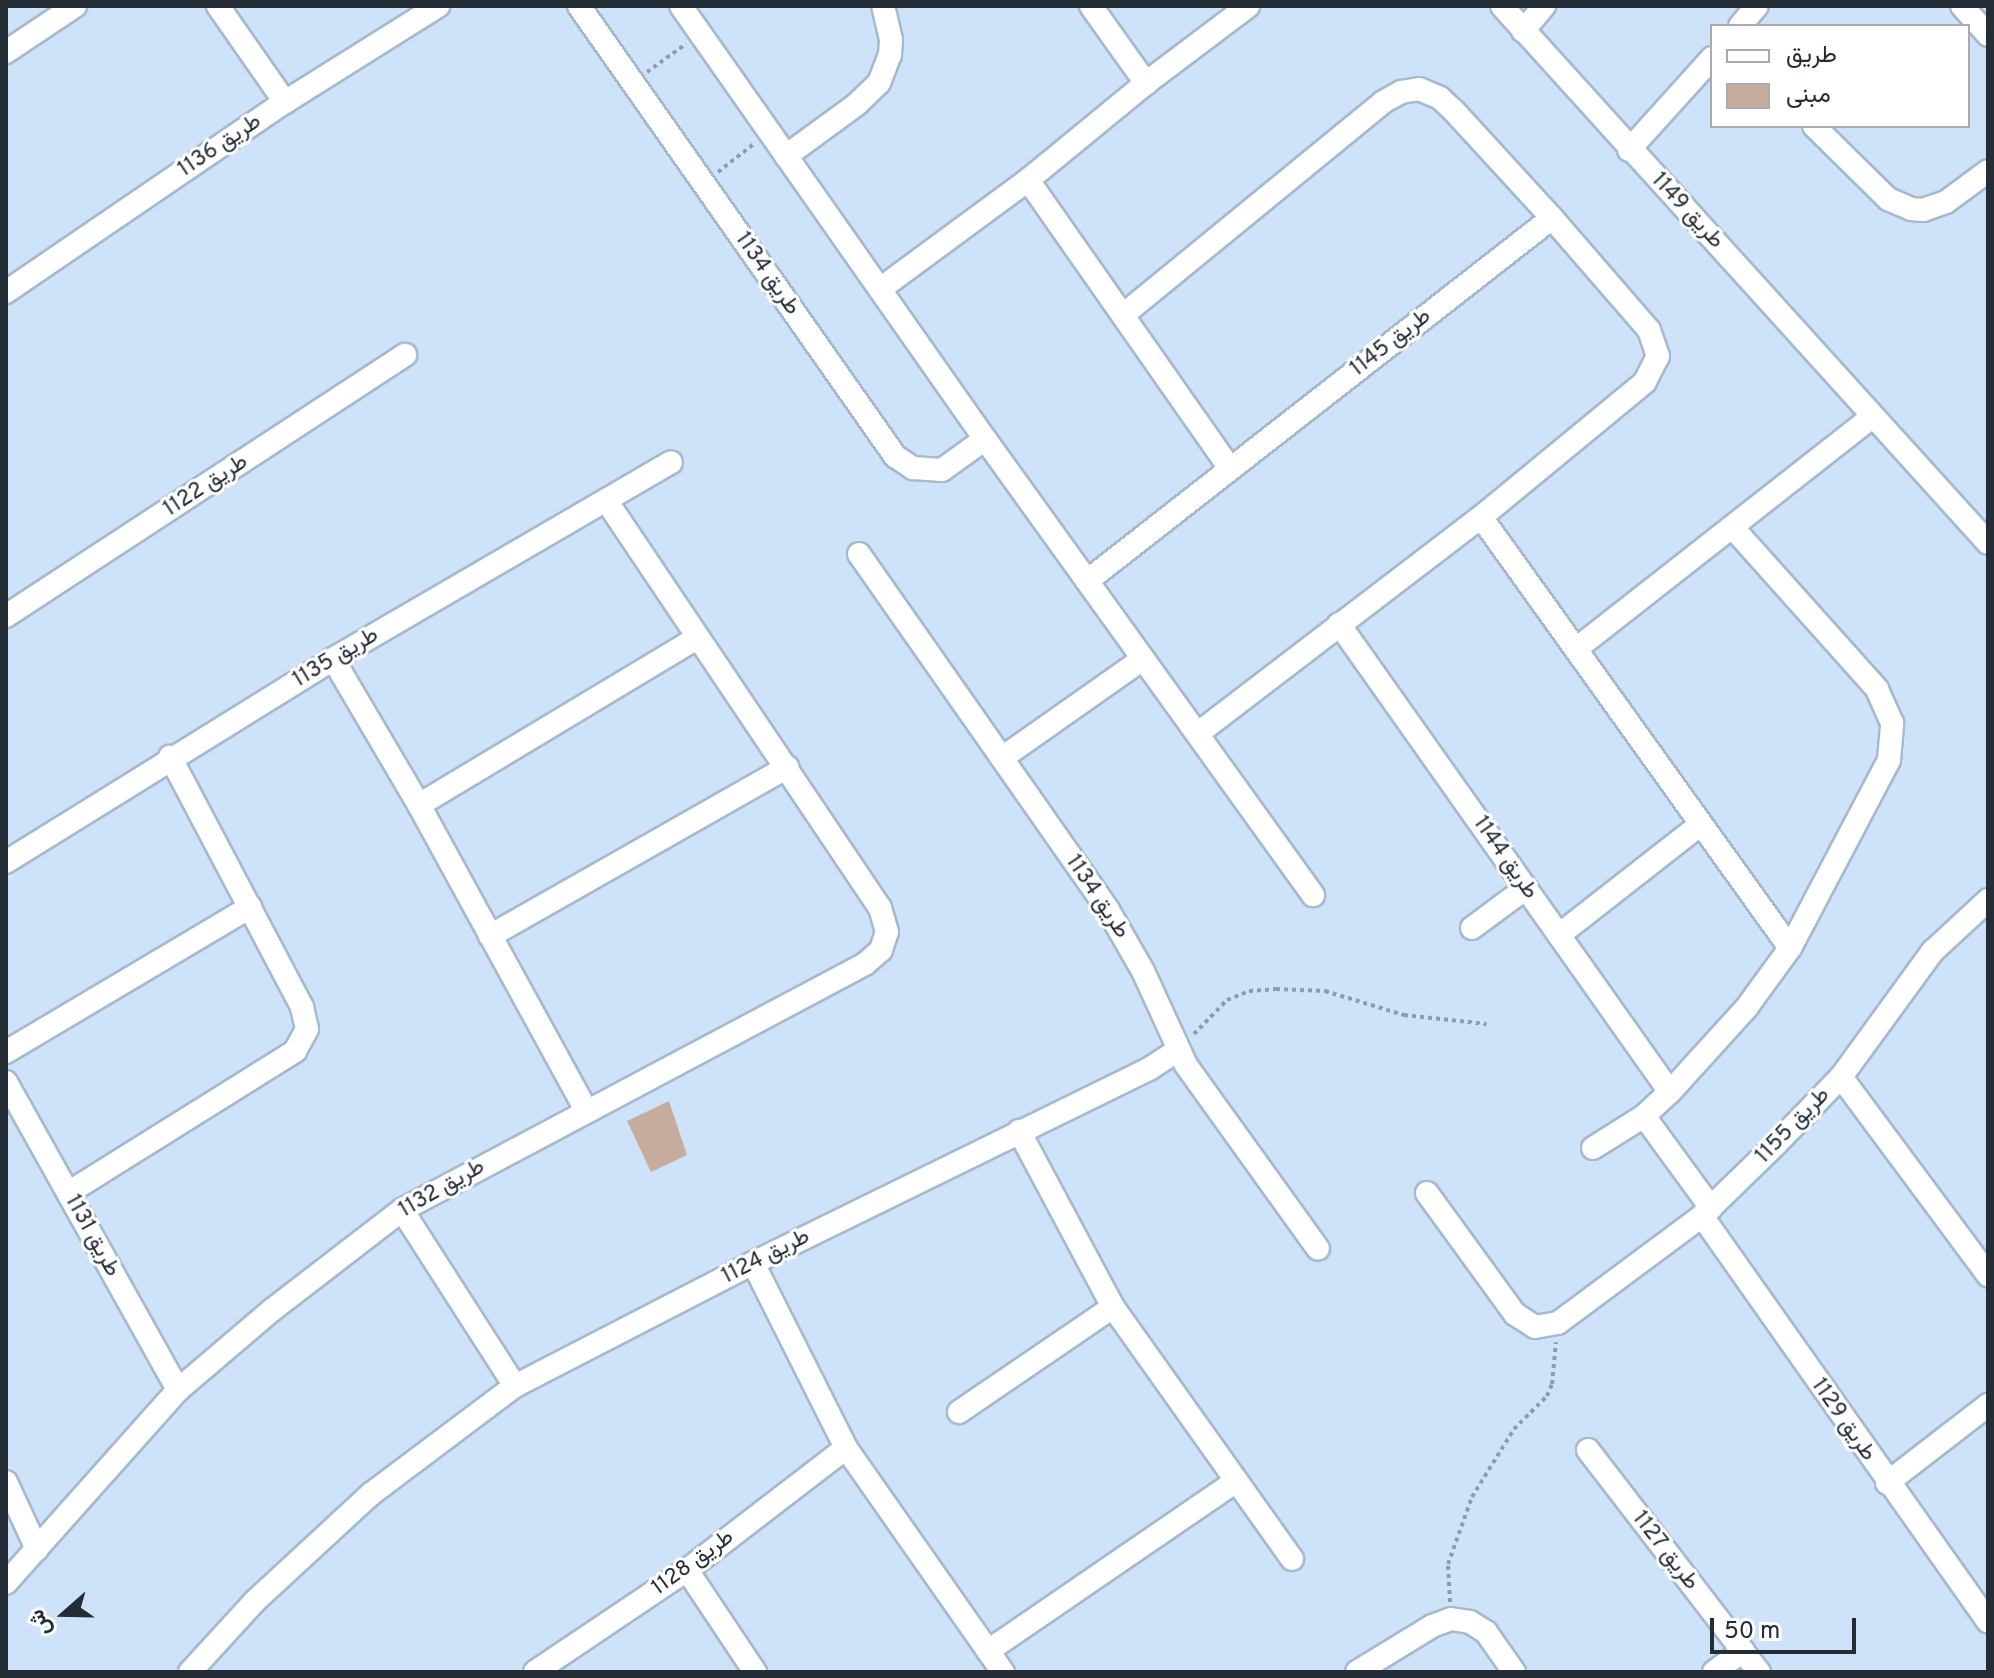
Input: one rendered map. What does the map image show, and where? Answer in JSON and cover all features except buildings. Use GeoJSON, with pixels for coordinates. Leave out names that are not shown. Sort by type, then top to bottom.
{"type":"FeatureCollection","features":[{"type":"Feature","properties":{"kind":"street"},"geometry":{"type":"LineString","coordinates":[[6,52],[75,6]]}},
{"type":"Feature","properties":{"kind":"street"},"geometry":{"type":"LineString","coordinates":[[218,6],[285,102]]}},
{"type":"Feature","properties":{"kind":"street","name":"طريق 1136"},"geometry":{"type":"LineString","coordinates":[[6,292],[285,102],[438,6]]}},
{"type":"Feature","properties":{"kind":"street","name":"طريق 1134"},"geometry":{"type":"LineString","coordinates":[[579,6],[895,456],[913,468],[942,470],[985,439]]}},
{"type":"Feature","properties":{"kind":"street"},"geometry":{"type":"LineString","coordinates":[[681,6],[985,439],[1313,895]]}},
{"type":"Feature","properties":{"kind":"street"},"geometry":{"type":"LineString","coordinates":[[786,156],[857,104],[879,83],[890,55],[891,40],[883,6]]}},
{"type":"Feature","properties":{"kind":"street"},"geometry":{"type":"LineString","coordinates":[[1091,6],[1146,83]]}},
{"type":"Feature","properties":{"kind":"street"},"geometry":{"type":"LineString","coordinates":[[880,289],[1028,180],[1146,83],[1248,6]]}},
{"type":"Feature","properties":{"kind":"street","name":"طريق 1149"},"geometry":{"type":"LineString","coordinates":[[1502,6],[1629,150],[1746,273],[1988,543]]}},
{"type":"Feature","properties":{"kind":"street"},"geometry":{"type":"LineString","coordinates":[[1523,31],[1544,6]]}},
{"type":"Feature","properties":{"kind":"street"},"geometry":{"type":"LineString","coordinates":[[1742,24],[1757,6]]}},
{"type":"Feature","properties":{"kind":"street"},"geometry":{"type":"LineString","coordinates":[[1962,6],[1988,35]]}},
{"type":"Feature","properties":{"kind":"street"},"geometry":{"type":"LineString","coordinates":[[1629,150],[1710,60]]}},
{"type":"Feature","properties":{"kind":"street"},"geometry":{"type":"LineString","coordinates":[[1123,315],[1383,102],[1401,92],[1419,89],[1440,98],[1454,111],[1552,218],[1649,330],[1658,356],[1645,382],[1481,517],[1197,734]]}},
{"type":"Feature","properties":{"kind":"street"},"geometry":{"type":"LineString","coordinates":[[1816,128],[1888,199],[1911,209],[1923,210],[1946,202],[1988,171]]}},
{"type":"Feature","properties":{"kind":"street"},"geometry":{"type":"LineString","coordinates":[[1028,180],[1229,467]]}},
{"type":"Feature","properties":{"kind":"street","name":"طريق 1145"},"geometry":{"type":"LineString","coordinates":[[1087,581],[1229,467],[1552,218]]}},
{"type":"Feature","properties":{"kind":"street","name":"طريق 1122"},"geometry":{"type":"LineString","coordinates":[[6,616],[405,355]]}},
{"type":"Feature","properties":{"kind":"street"},"geometry":{"type":"LineString","coordinates":[[1576,649],[1873,416]]}},
{"type":"Feature","properties":{"kind":"street","name":"طريق 1135"},"geometry":{"type":"LineString","coordinates":[[6,862],[170,757],[671,462]]}},
{"type":"Feature","properties":{"kind":"street"},"geometry":{"type":"LineString","coordinates":[[490,936],[787,767],[606,501]]}},
{"type":"Feature","properties":{"kind":"street"},"geometry":{"type":"LineString","coordinates":[[1481,517],[1790,948]]}},
{"type":"Feature","properties":{"kind":"street"},"geometry":{"type":"LineString","coordinates":[[1593,1148],[1644,1116],[1670,1092],[1747,1007],[1790,948],[1882,779],[1893,742],[1892,723],[1877,689],[1732,527]]}},
{"type":"Feature","properties":{"kind":"street","name":"طريق 1134"},"geometry":{"type":"LineString","coordinates":[[859,554],[1126,939],[1177,1051],[1318,1249]]}},
{"type":"Feature","properties":{"kind":"street","name":"طريق 1144"},"geometry":{"type":"LineString","coordinates":[[1339,624],[1670,1092]]}},
{"type":"Feature","properties":{"kind":"street"},"geometry":{"type":"LineString","coordinates":[[419,805],[697,638]]}},
{"type":"Feature","properties":{"kind":"street"},"geometry":{"type":"LineString","coordinates":[[333,659],[419,805],[586,1110]]}},
{"type":"Feature","properties":{"kind":"street"},"geometry":{"type":"LineString","coordinates":[[1002,758],[1143,659]]}},
{"type":"Feature","properties":{"kind":"street"},"geometry":{"type":"LineString","coordinates":[[68,1193],[295,1051],[307,1029],[302,1007],[170,757]]}},
{"type":"Feature","properties":{"kind":"street","name":"طريق 1132"},"geometry":{"type":"LineString","coordinates":[[37,1549],[178,1390],[272,1310],[402,1210],[874,958],[887,932],[880,908],[787,767]]}},
{"type":"Feature","properties":{"kind":"street"},"geometry":{"type":"LineString","coordinates":[[1559,935],[1701,824]]}},
{"type":"Feature","properties":{"kind":"street"},"geometry":{"type":"LineString","coordinates":[[1472,928],[1526,888]]}},
{"type":"Feature","properties":{"kind":"street","name":"طريق 1155"},"geometry":{"type":"LineString","coordinates":[[1562,1321],[1706,1212],[1841,1077],[1933,951],[1986,906]]}},
{"type":"Feature","properties":{"kind":"street"},"geometry":{"type":"LineString","coordinates":[[6,1052],[250,907]]}},
{"type":"Feature","properties":{"kind":"street","name":"طريق 1124"},"geometry":{"type":"LineString","coordinates":[[190,1672],[255,1601],[371,1494],[515,1386],[753,1263],[1149,1069],[1177,1051]]}},
{"type":"Feature","properties":{"kind":"street"},"geometry":{"type":"LineString","coordinates":[[1841,1077],[1988,1275]]}},
{"type":"Feature","properties":{"kind":"street","name":"طريق 1131"},"geometry":{"type":"LineString","coordinates":[[6,1082],[178,1390]]}},
{"type":"Feature","properties":{"kind":"street","name":"طريق 1129"},"geometry":{"type":"LineString","coordinates":[[1644,1116],[1887,1483],[1988,1621]]}},
{"type":"Feature","properties":{"kind":"street"},"geometry":{"type":"LineString","coordinates":[[1019,1131],[1113,1307],[1292,1559]]}},
{"type":"Feature","properties":{"kind":"street"},"geometry":{"type":"LineString","coordinates":[[1427,1193],[1515,1314],[1535,1327],[1562,1321]]}},
{"type":"Feature","properties":{"kind":"street"},"geometry":{"type":"LineString","coordinates":[[402,1210],[515,1386]]}},
{"type":"Feature","properties":{"kind":"street"},"geometry":{"type":"LineString","coordinates":[[753,1263],[846,1448],[1003,1672]]}},
{"type":"Feature","properties":{"kind":"street"},"geometry":{"type":"LineString","coordinates":[[959,1412],[1113,1307]]}},
{"type":"Feature","properties":{"kind":"street"},"geometry":{"type":"LineString","coordinates":[[1887,1483],[1988,1405]]}},
{"type":"Feature","properties":{"kind":"street","name":"طريق 1128"},"geometry":{"type":"LineString","coordinates":[[535,1672],[687,1570],[846,1448]]}},
{"type":"Feature","properties":{"kind":"street","name":"طريق 1127"},"geometry":{"type":"LineString","coordinates":[[1588,1450],[1759,1672]]}},
{"type":"Feature","properties":{"kind":"street"},"geometry":{"type":"LineString","coordinates":[[988,1651],[1236,1481]]}},
{"type":"Feature","properties":{"kind":"street"},"geometry":{"type":"LineString","coordinates":[[6,1482],[37,1549],[6,1583]]}},
{"type":"Feature","properties":{"kind":"street"},"geometry":{"type":"LineString","coordinates":[[687,1570],[755,1672]]}},
{"type":"Feature","properties":{"kind":"street"},"geometry":{"type":"LineString","coordinates":[[1357,1672],[1432,1626],[1451,1619],[1470,1622],[1486,1632],[1514,1672]]}},
{"type":"Feature","properties":{"kind":"street"},"geometry":{"type":"LineString","coordinates":[[1714,1672],[1743,1651]]}},
{"type":"Feature","properties":{"kind":"path"},"geometry":{"type":"LineString","coordinates":[[633,83],[700,34]]}},
{"type":"Feature","properties":{"kind":"path"},"geometry":{"type":"LineString","coordinates":[[703,183],[770,132]]}},
{"type":"Feature","properties":{"kind":"path"},"geometry":{"type":"LineString","coordinates":[[1177,1051],[1227,1000],[1249,991],[1325,991],[1404,1015],[1487,1024]]}},
{"type":"Feature","properties":{"kind":"path"},"geometry":{"type":"LineString","coordinates":[[1451,1619],[1448,1564],[1472,1497],[1514,1429],[1547,1396],[1552,1384],[1562,1321]]}}]}
